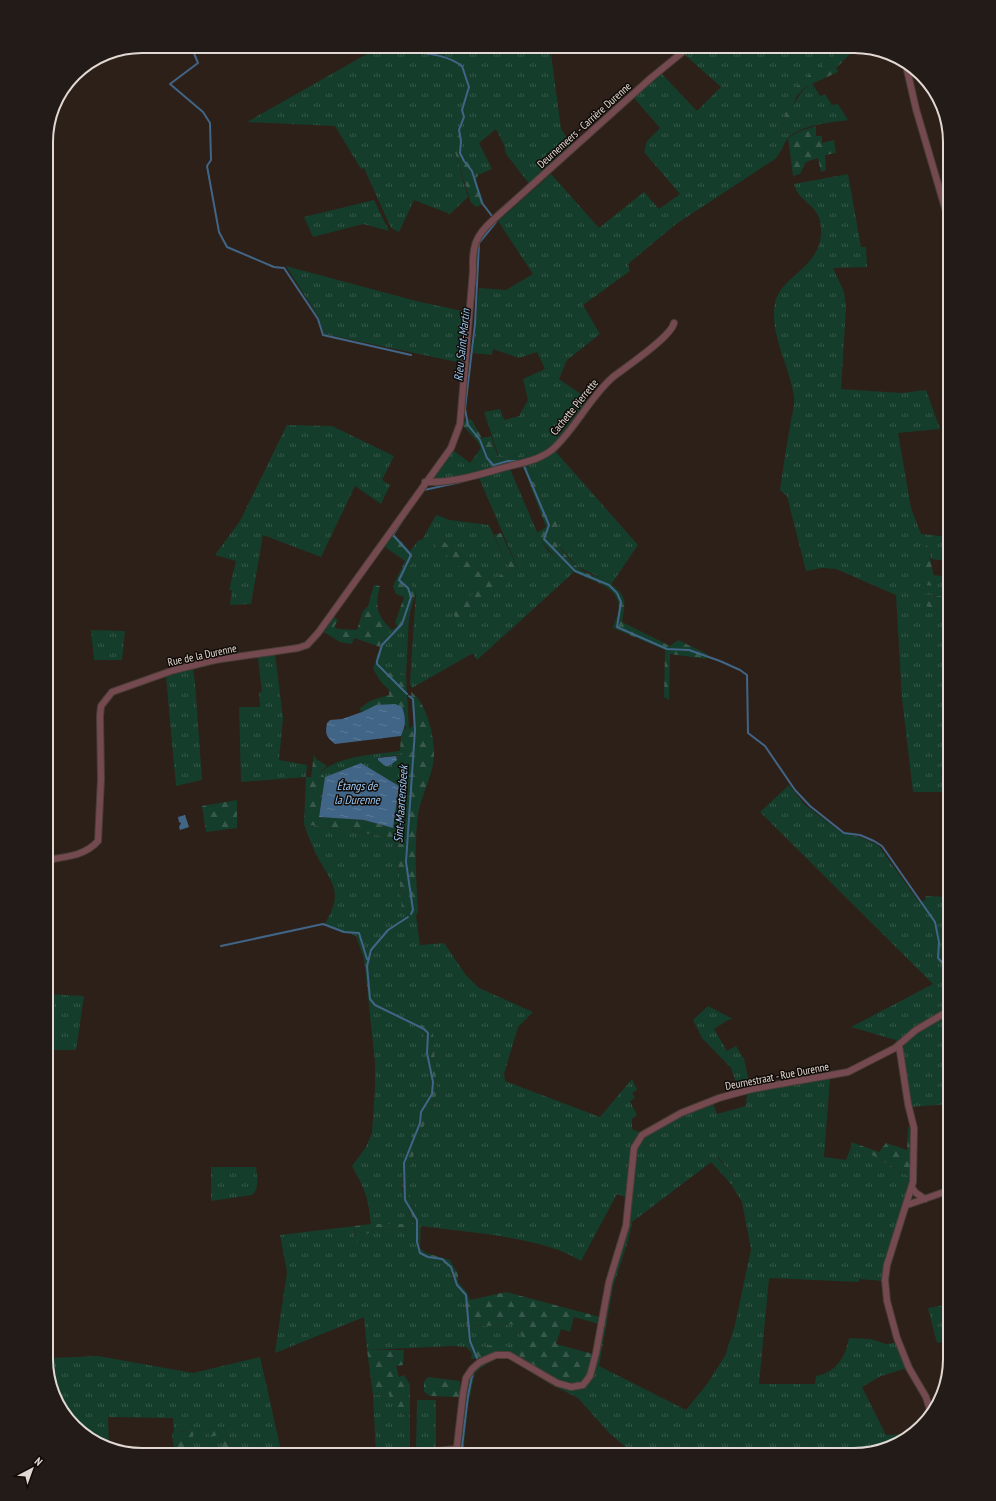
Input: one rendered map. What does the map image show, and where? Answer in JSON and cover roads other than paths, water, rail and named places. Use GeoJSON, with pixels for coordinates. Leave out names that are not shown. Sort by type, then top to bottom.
{"type":"FeatureCollection","features":[{"type":"Feature","properties":{"kind":"street","name":"Deurnemeers - Carrière Durenne"},"geometry":{"type":"LineString","coordinates":[[492,220],[651,78],[681,53]]}},
{"type":"Feature","properties":{"kind":"street"},"geometry":{"type":"LineString","coordinates":[[907,71],[916,109],[943,201]]}},
{"type":"Feature","properties":{"kind":"street","name":"Rue de la Durenne"},"geometry":{"type":"LineString","coordinates":[[53,859],[82,853],[92,848],[98,841],[101,779],[100,716],[101,706],[112,692],[174,670],[215,660],[298,648],[307,645],[318,633],[425,482],[452,448],[460,424],[474,244],[477,236],[492,220]]}},
{"type":"Feature","properties":{"kind":"street","name":"Cachette Pierrette"},"geometry":{"type":"LineString","coordinates":[[425,482],[466,479],[515,466],[537,458],[553,448],[597,392],[664,336],[674,323]]}},
{"type":"Feature","properties":{"kind":"street","name":"Deurnestraat - Rue Durenne"},"geometry":{"type":"LineString","coordinates":[[456,1448],[466,1378],[475,1366],[490,1357],[506,1354],[514,1357],[549,1379],[566,1386],[580,1386],[588,1380],[592,1372],[609,1282],[624,1236],[634,1148],[642,1135],[677,1115],[712,1100],[752,1089],[842,1074],[855,1069],[899,1044],[916,1030],[943,1014]]}},
{"type":"Feature","properties":{"kind":"street"},"geometry":{"type":"LineString","coordinates":[[899,1044],[907,1099],[914,1128],[912,1188],[887,1265],[885,1280],[887,1301],[897,1338],[908,1368],[926,1397],[929,1407]]}},
{"type":"Feature","properties":{"kind":"street"},"geometry":{"type":"LineString","coordinates":[[912,1188],[916,1194],[925,1199]]}},
{"type":"Feature","properties":{"kind":"street"},"geometry":{"type":"LineString","coordinates":[[907,1205],[943,1193]]}},
{"type":"Feature","properties":{"kind":"water"},"geometry":{"type":"Polygon","coordinates":[[[395,704],[402,707],[404,715],[405,725],[401,736],[335,744],[327,735],[327,723],[330,720],[342,719],[376,705],[395,704]]]}},
{"type":"Feature","properties":{"kind":"water"},"geometry":{"type":"Polygon","coordinates":[[[396,756],[397,760],[389,766],[385,766],[378,760],[378,758],[396,756]]]}},
{"type":"Feature","properties":{"kind":"water","name":"Étangs de la Durenne"},"geometry":{"type":"Polygon","coordinates":[[[361,763],[399,786],[393,828],[364,820],[319,817],[325,777],[361,763]]]}},
{"type":"Feature","properties":{"kind":"water"},"geometry":{"type":"Polygon","coordinates":[[[185,815],[189,827],[180,830],[179,827],[181,823],[179,822],[178,817],[185,815]]]}},
{"type":"Feature","properties":{"kind":"waterway"},"geometry":{"type":"LineString","coordinates":[[194,53],[198,63],[170,84],[203,112],[210,123],[211,160],[207,166],[219,232],[227,247],[274,267],[284,268],[318,319],[323,335],[411,355]]}},
{"type":"Feature","properties":{"kind":"waterway","name":"Rieu Saint-Martin"},"geometry":{"type":"LineString","coordinates":[[424,53],[446,58],[462,66],[469,87],[462,110],[464,117],[459,130],[461,141],[460,153],[472,171],[482,203],[492,216]]}},
{"type":"Feature","properties":{"kind":"waterway","name":"Rieu Saint-Martin"},"geometry":{"type":"LineString","coordinates":[[495,467],[487,458],[480,440],[468,425],[465,409],[475,324],[479,243],[496,222]]}},
{"type":"Feature","properties":{"kind":"waterway"},"geometry":{"type":"LineString","coordinates":[[494,465],[508,461],[518,461]]}},
{"type":"Feature","properties":{"kind":"waterway"},"geometry":{"type":"LineString","coordinates":[[524,466],[549,525],[544,539],[575,571],[609,585],[617,593],[621,602],[617,627],[667,649],[689,650],[720,661],[740,670],[747,675],[748,733],[765,746],[795,790],[810,806],[844,833],[860,835],[882,846],[935,922],[939,942],[938,958],[943,963]]}},
{"type":"Feature","properties":{"kind":"waterway","name":"Rieu Saint-Martin"},"geometry":{"type":"LineString","coordinates":[[424,490],[461,482]]}},
{"type":"Feature","properties":{"kind":"waterway"},"geometry":{"type":"LineString","coordinates":[[404,518],[393,535],[411,555],[399,580],[408,588],[411,597],[402,624],[382,645],[377,664],[407,694]]}},
{"type":"Feature","properties":{"kind":"waterway","name":"Sint-Maartensbeek"},"geometry":{"type":"LineString","coordinates":[[409,696],[413,699],[415,730],[406,862],[413,910],[411,914]]}},
{"type":"Feature","properties":{"kind":"waterway"},"geometry":{"type":"LineString","coordinates":[[408,917],[388,930],[371,950],[367,966],[370,999],[375,1005],[424,1029],[428,1033],[427,1053],[433,1082],[432,1094],[421,1112],[420,1123],[404,1163],[405,1200],[417,1220],[417,1242],[420,1253],[428,1257],[442,1259],[451,1267],[457,1285],[466,1295],[470,1341],[477,1358]]}},
{"type":"Feature","properties":{"kind":"waterway"},"geometry":{"type":"LineString","coordinates":[[221,946],[323,924],[344,932],[359,933],[367,959],[369,959]]}},
{"type":"Feature","properties":{"kind":"waterway"},"geometry":{"type":"LineString","coordinates":[[462,1448],[472,1376]]}}]}
